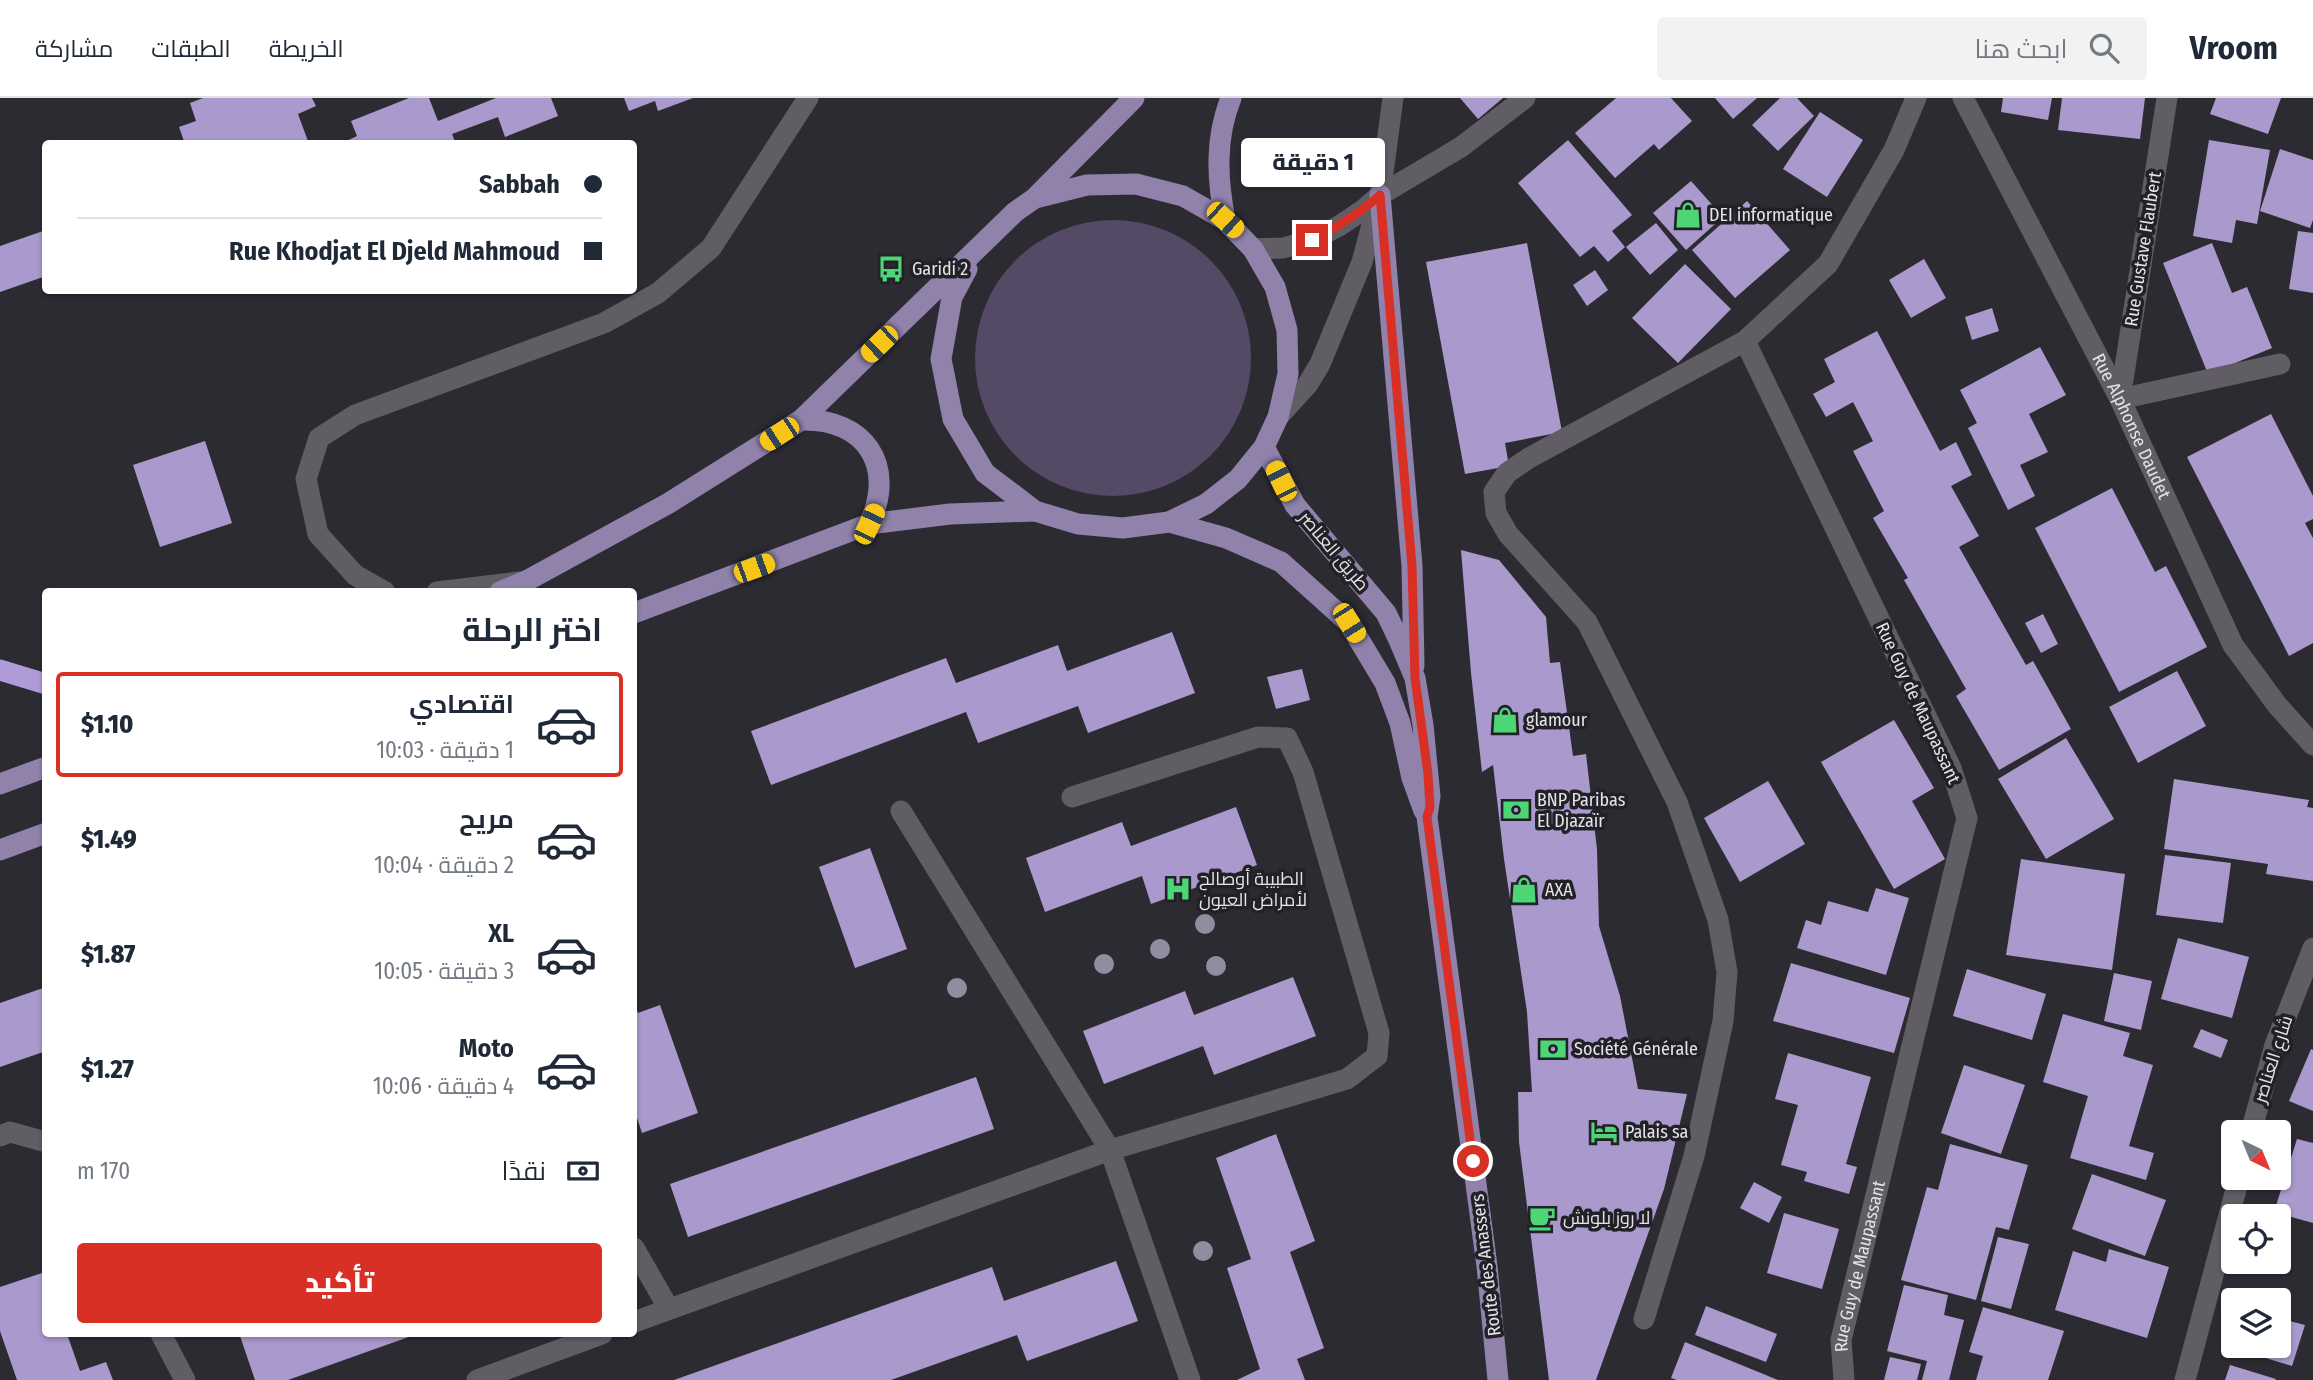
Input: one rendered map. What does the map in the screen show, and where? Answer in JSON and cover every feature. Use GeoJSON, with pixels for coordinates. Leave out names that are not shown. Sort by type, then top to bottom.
{"type":"FeatureCollection","features":[{"type":"Feature","properties":{"kind":"highway"},"geometry":{"type":"LineString","coordinates":[[0,670],[42,683]]}},
{"type":"Feature","properties":{"kind":"main road"},"geometry":{"type":"LineString","coordinates":[[509,588],[669,503],[801,420],[1015,212],[1035,198],[1134,98]]}},
{"type":"Feature","properties":{"kind":"main road"},"geometry":{"type":"LineString","coordinates":[[1225,220],[1218,185],[1218,149],[1224,114],[1231,98]]}},
{"type":"Feature","properties":{"kind":"main road"},"geometry":{"type":"LineString","coordinates":[[637,612],[869,524],[950,514],[1035,511],[1078,524],[1124,528],[1169,522],[1206,504],[1238,479],[1264,447],[1278,417],[1288,374],[1287,330],[1275,287],[1253,249],[1225,220],[1183,196],[1136,184],[1087,185],[1035,198]]}},
{"type":"Feature","properties":{"kind":"main road"},"geometry":{"type":"LineString","coordinates":[[1380,195],[1412,566],[1415,678]]}},
{"type":"Feature","properties":{"kind":"main road"},"geometry":{"type":"LineString","coordinates":[[978,250],[952,297],[941,359],[953,419],[985,473],[1035,511]]}},
{"type":"Feature","properties":{"kind":"main road"},"geometry":{"type":"LineString","coordinates":[[801,420],[820,419],[839,424],[856,435],[870,449],[881,487],[878,506],[869,524]]}},
{"type":"Feature","properties":{"kind":"main road","name":"طريق العناصر"},"geometry":{"type":"LineString","coordinates":[[1264,447],[1295,505],[1386,613],[1415,678],[1428,774],[1430,807],[1427,817]]}},
{"type":"Feature","properties":{"kind":"main road","name":"طريق العناصر"},"geometry":{"type":"LineString","coordinates":[[1169,522],[1226,538],[1281,562],[1349,623],[1385,683],[1400,723],[1419,801],[1427,817]]}},
{"type":"Feature","properties":{"kind":"main road"},"geometry":{"type":"LineString","coordinates":[[0,784],[42,768]]}},
{"type":"Feature","properties":{"kind":"main road","name":"Route des Anassers"},"geometry":{"type":"LineString","coordinates":[[1427,817],[1487,1266],[1498,1380]]}},
{"type":"Feature","properties":{"kind":"main road"},"geometry":{"type":"LineString","coordinates":[[0,850],[42,834]]}},
{"type":"Feature","properties":{"kind":"street"},"geometry":{"type":"LineString","coordinates":[[378,588],[355,575],[318,534],[306,479],[319,438],[355,415],[604,323],[658,293],[711,248],[808,98]]}},
{"type":"Feature","properties":{"kind":"street"},"geometry":{"type":"LineString","coordinates":[[1278,417],[1308,384],[1320,365],[1362,262],[1380,195],[1393,98]]}},
{"type":"Feature","properties":{"kind":"street"},"geometry":{"type":"LineString","coordinates":[[1253,249],[1283,247],[1312,240],[1339,226],[1380,195],[1461,147],[1525,98]]}},
{"type":"Feature","properties":{"kind":"street"},"geometry":{"type":"LineString","coordinates":[[1644,1319],[1694,1156],[1723,1021],[1727,972],[1718,920],[1677,802],[1587,622],[1508,534],[1496,513],[1494,492],[1507,473],[1529,458],[1745,341],[1828,264],[1894,150],[1916,98]]}},
{"type":"Feature","properties":{"kind":"street","name":"Rue Alphonse Daudet"},"geometry":{"type":"LineString","coordinates":[[1963,98],[2120,399],[2233,645],[2277,705],[2313,745]]}},
{"type":"Feature","properties":{"kind":"street","name":"Rue Gustave Flaubert"},"geometry":{"type":"LineString","coordinates":[[2120,399],[2167,98]]}},
{"type":"Feature","properties":{"kind":"street","name":"Rue Guy de Maupassant"},"geometry":{"type":"LineString","coordinates":[[1745,341],[1951,768],[1967,818],[1841,1340],[1844,1380]]}},
{"type":"Feature","properties":{"kind":"street"},"geometry":{"type":"LineString","coordinates":[[2120,399],[2280,364]]}},
{"type":"Feature","properties":{"kind":"street"},"geometry":{"type":"LineString","coordinates":[[467,588],[528,580]]}},
{"type":"Feature","properties":{"kind":"street"},"geometry":{"type":"LineString","coordinates":[[637,1321],[1110,1150],[1347,1079],[1377,1056],[1379,1033],[1303,772],[1287,738],[1258,737],[1072,797]]}},
{"type":"Feature","properties":{"kind":"street"},"geometry":{"type":"LineString","coordinates":[[901,811],[1110,1150],[1191,1380]]}},
{"type":"Feature","properties":{"kind":"street","name":"شارع العناصر"},"geometry":{"type":"LineString","coordinates":[[2254,1120],[2275,1045],[2313,948]]}},
{"type":"Feature","properties":{"kind":"street"},"geometry":{"type":"LineString","coordinates":[[0,1136],[10,1132],[42,1141]]}},
{"type":"Feature","properties":{"kind":"street"},"geometry":{"type":"LineString","coordinates":[[2185,1380],[2236,1190]]}},
{"type":"Feature","properties":{"kind":"street"},"geometry":{"type":"LineString","coordinates":[[637,1253],[669,1309]]}},
{"type":"Feature","properties":{"kind":"street"},"geometry":{"type":"LineString","coordinates":[[163,1337],[185,1380]]}},
{"type":"Feature","properties":{"kind":"street"},"geometry":{"type":"LineString","coordinates":[[477,1380],[594,1337]]}},
{"type":"Feature","properties":{"kind":"shaded area"},"geometry":{"type":"Polygon","coordinates":[[[1113,220],[1140,223],[1166,231],[1190,243],[1211,260],[1228,281],[1240,305],[1248,331],[1251,358],[1248,385],[1240,411],[1228,435],[1211,456],[1190,473],[1166,485],[1140,493],[1113,496],[1086,493],[1060,485],[1036,473],[1015,456],[998,435],[986,411],[978,385],[975,358],[978,331],[986,305],[998,281],[1015,260],[1036,243],[1060,231],[1086,223],[1113,220]]]}},
{"type":"Feature","properties":{"kind":"building"},"geometry":{"type":"Polygon","coordinates":[[[203,98],[312,98],[316,106],[298,114],[308,140],[184,140],[179,127],[196,121],[190,103],[203,98]]]}},
{"type":"Feature","properties":{"kind":"building"},"geometry":{"type":"Polygon","coordinates":[[[409,98],[429,98],[438,121],[496,98],[551,98],[558,116],[505,137],[498,117],[452,134],[454,140],[348,140],[357,136],[351,121],[409,98]]]}},
{"type":"Feature","properties":{"kind":"building"},"geometry":{"type":"Polygon","coordinates":[[[624,98],[693,98],[658,111],[655,101],[629,111],[624,98]]]}},
{"type":"Feature","properties":{"kind":"building"},"geometry":{"type":"Polygon","coordinates":[[[1460,98],[1503,98],[1478,119],[1460,98]]]}},
{"type":"Feature","properties":{"kind":"building"},"geometry":{"type":"Polygon","coordinates":[[[1616,98],[1671,98],[1692,121],[1659,150],[1654,144],[1615,178],[1575,133],[1616,98]]]}},
{"type":"Feature","properties":{"kind":"building"},"geometry":{"type":"Polygon","coordinates":[[[1715,98],[1757,98],[1733,119],[1715,98]]]}},
{"type":"Feature","properties":{"kind":"building"},"geometry":{"type":"Polygon","coordinates":[[[1780,98],[1797,98],[1814,116],[1778,151],[1752,125],[1780,98]]]}},
{"type":"Feature","properties":{"kind":"building"},"geometry":{"type":"Polygon","coordinates":[[[2003,98],[2052,98],[2048,120],[2001,112],[2003,98]]]}},
{"type":"Feature","properties":{"kind":"building"},"geometry":{"type":"Polygon","coordinates":[[[2062,98],[2145,98],[2140,139],[2058,130],[2062,98]]]}},
{"type":"Feature","properties":{"kind":"building"},"geometry":{"type":"Polygon","coordinates":[[[2216,98],[2281,98],[2268,134],[2210,114],[2216,98]]]}},
{"type":"Feature","properties":{"kind":"building"},"geometry":{"type":"Polygon","coordinates":[[[1820,112],[1863,140],[1827,197],[1783,169],[1820,112]]]}},
{"type":"Feature","properties":{"kind":"building"},"geometry":{"type":"Polygon","coordinates":[[[1568,140],[1632,215],[1612,231],[1625,247],[1608,262],[1594,246],[1580,257],[1518,183],[1568,140]]]}},
{"type":"Feature","properties":{"kind":"building"},"geometry":{"type":"Polygon","coordinates":[[[2209,140],[2270,150],[2257,224],[2236,220],[2232,243],[2193,236],[2209,140]]]}},
{"type":"Feature","properties":{"kind":"building"},"geometry":{"type":"Polygon","coordinates":[[[2280,149],[2313,160],[2313,220],[2310,228],[2260,211],[2280,149]]]}},
{"type":"Feature","properties":{"kind":"building","name":"DEI informatique"},"geometry":{"type":"Polygon","coordinates":[[[1691,181],[1723,217],[1686,250],[1653,213],[1691,181]]]}},
{"type":"Feature","properties":{"kind":"building"},"geometry":{"type":"Polygon","coordinates":[[[1747,201],[1790,250],[1735,298],[1692,250],[1747,201]]]}},
{"type":"Feature","properties":{"kind":"building"},"geometry":{"type":"Polygon","coordinates":[[[1656,223],[1678,250],[1650,275],[1626,247],[1656,223]]]}},
{"type":"Feature","properties":{"kind":"building"},"geometry":{"type":"Polygon","coordinates":[[[42,231],[42,277],[0,292],[0,246],[42,231]]]}},
{"type":"Feature","properties":{"kind":"building"},"geometry":{"type":"Polygon","coordinates":[[[2298,231],[2313,233],[2313,293],[2289,289],[2298,231]]]}},
{"type":"Feature","properties":{"kind":"building"},"geometry":{"type":"Polygon","coordinates":[[[1527,243],[1562,432],[1505,443],[1509,466],[1465,474],[1426,262],[1527,243]]]}},
{"type":"Feature","properties":{"kind":"building"},"geometry":{"type":"Polygon","coordinates":[[[2212,243],[2232,293],[2247,287],[2272,348],[2208,374],[2163,263],[2212,243]]]}},
{"type":"Feature","properties":{"kind":"building"},"geometry":{"type":"Polygon","coordinates":[[[1924,259],[1946,298],[1911,318],[1889,280],[1924,259]]]}},
{"type":"Feature","properties":{"kind":"building"},"geometry":{"type":"Polygon","coordinates":[[[1685,264],[1731,309],[1678,363],[1632,318],[1685,264]]]}},
{"type":"Feature","properties":{"kind":"building"},"geometry":{"type":"Polygon","coordinates":[[[1595,270],[1608,290],[1587,306],[1573,285],[1595,270]]]}},
{"type":"Feature","properties":{"kind":"building"},"geometry":{"type":"Polygon","coordinates":[[[1992,308],[1999,331],[1972,340],[1965,317],[1992,308]]]}},
{"type":"Feature","properties":{"kind":"building"},"geometry":{"type":"Polygon","coordinates":[[[1877,331],[1940,451],[1956,442],[1972,475],[1951,486],[1979,536],[1959,547],[2026,665],[2033,661],[2071,729],[1999,770],[1956,696],[1966,689],[1904,580],[1908,578],[1873,518],[1884,511],[1853,451],[1873,441],[1853,402],[1826,417],[1813,394],[1835,382],[1824,359],[1877,331]]]}},
{"type":"Feature","properties":{"kind":"building"},"geometry":{"type":"Polygon","coordinates":[[[2040,347],[2066,395],[2029,414],[2048,452],[2020,465],[2035,496],[2008,510],[1968,428],[1977,423],[1960,390],[2040,347]]]}},
{"type":"Feature","properties":{"kind":"building"},"geometry":{"type":"Polygon","coordinates":[[[2271,414],[2313,496],[2313,519],[2305,523],[2313,538],[2313,643],[2289,656],[2187,457],[2271,414]]]}},
{"type":"Feature","properties":{"kind":"building"},"geometry":{"type":"Polygon","coordinates":[[[205,441],[232,523],[160,547],[133,465],[205,441]]]}},
{"type":"Feature","properties":{"kind":"building"},"geometry":{"type":"Polygon","coordinates":[[[2112,488],[2155,572],[2166,566],[2207,647],[2119,692],[2035,528],[2112,488]]]}},
{"type":"Feature","properties":{"kind":"building"},"geometry":{"type":"Polygon","coordinates":[[[1461,550],[1499,560],[1546,617],[1550,663],[1560,662],[1573,756],[1586,754],[1597,849],[1599,926],[1620,996],[1638,1089],[1687,1094],[1664,1189],[1596,1380],[1549,1380],[1519,1142],[1518,1092],[1532,1092],[1527,1012],[1493,765],[1482,772],[1461,550]]]}},
{"type":"Feature","properties":{"kind":"building"},"geometry":{"type":"Polygon","coordinates":[[[2043,614],[2058,644],[2041,653],[2025,623],[2043,614]]]}},
{"type":"Feature","properties":{"kind":"building"},"geometry":{"type":"Polygon","coordinates":[[[1172,632],[1195,693],[1088,733],[1078,706],[978,743],[966,712],[771,785],[751,731],[946,658],[956,683],[1058,645],[1067,671],[1172,632]]]}},
{"type":"Feature","properties":{"kind":"building"},"geometry":{"type":"Polygon","coordinates":[[[1302,669],[1310,700],[1276,709],[1267,677],[1302,669]]]}},
{"type":"Feature","properties":{"kind":"building"},"geometry":{"type":"Polygon","coordinates":[[[2177,671],[2206,726],[2138,763],[2109,707],[2177,671]]]}},
{"type":"Feature","properties":{"kind":"building"},"geometry":{"type":"Polygon","coordinates":[[[1894,720],[1934,788],[1912,801],[1945,859],[1894,889],[1821,762],[1894,720]]]}},
{"type":"Feature","properties":{"kind":"building"},"geometry":{"type":"Polygon","coordinates":[[[2066,738],[2114,819],[2046,859],[1998,779],[2066,738]]]}},
{"type":"Feature","properties":{"kind":"building"},"geometry":{"type":"Polygon","coordinates":[[[2174,779],[2309,800],[2307,807],[2313,808],[2313,881],[2266,874],[2268,864],[2164,849],[2174,779]]]}},
{"type":"Feature","properties":{"kind":"building"},"geometry":{"type":"Polygon","coordinates":[[[1768,781],[1805,844],[1740,882],[1704,818],[1768,781]]]}},
{"type":"Feature","properties":{"kind":"building"},"geometry":{"type":"Polygon","coordinates":[[[1236,807],[1257,865],[1151,904],[1142,876],[1045,912],[1026,858],[1122,822],[1131,846],[1236,807]]]}},
{"type":"Feature","properties":{"kind":"building"},"geometry":{"type":"Polygon","coordinates":[[[870,848],[907,949],[855,968],[819,867],[870,848]]]}},
{"type":"Feature","properties":{"kind":"building"},"geometry":{"type":"Polygon","coordinates":[[[2165,855],[2231,863],[2223,923],[2156,915],[2165,855]]]}},
{"type":"Feature","properties":{"kind":"building"},"geometry":{"type":"Polygon","coordinates":[[[2021,859],[2125,874],[2112,970],[2006,955],[2021,859]]]}},
{"type":"Feature","properties":{"kind":"building"},"geometry":{"type":"Polygon","coordinates":[[[1876,888],[1909,898],[1886,975],[1797,948],[1806,920],[1821,925],[1828,901],[1868,912],[1876,888]]]}},
{"type":"Feature","properties":{"kind":"building"},"geometry":{"type":"Polygon","coordinates":[[[2178,938],[2249,957],[2232,1018],[2161,999],[2178,938]]]}},
{"type":"Feature","properties":{"kind":"building"},"geometry":{"type":"Polygon","coordinates":[[[1791,963],[1910,998],[1894,1053],[1773,1021],[1791,963]]]}},
{"type":"Feature","properties":{"kind":"building"},"geometry":{"type":"Polygon","coordinates":[[[1967,969],[2046,994],[2032,1040],[1953,1016],[1967,969]]]}},
{"type":"Feature","properties":{"kind":"building"},"geometry":{"type":"Polygon","coordinates":[[[2114,973],[2152,981],[2141,1030],[2104,1021],[2114,973]]]}},
{"type":"Feature","properties":{"kind":"building"},"geometry":{"type":"Polygon","coordinates":[[[1293,977],[1316,1036],[1214,1075],[1203,1046],[1104,1084],[1083,1031],[1185,991],[1194,1015],[1293,977]]]}},
{"type":"Feature","properties":{"kind":"building"},"geometry":{"type":"Polygon","coordinates":[[[42,988],[42,1052],[0,1067],[0,1003],[42,988]]]}},
{"type":"Feature","properties":{"kind":"building"},"geometry":{"type":"Polygon","coordinates":[[[660,1005],[698,1113],[642,1133],[637,1118],[637,1010],[638,1013],[660,1005]]]}},
{"type":"Feature","properties":{"kind":"building"},"geometry":{"type":"Polygon","coordinates":[[[2063,1014],[2130,1033],[2123,1056],[2153,1065],[2129,1146],[2154,1153],[2146,1180],[2070,1158],[2088,1096],[2043,1082],[2063,1014]]]}},
{"type":"Feature","properties":{"kind":"building"},"geometry":{"type":"Polygon","coordinates":[[[2201,1029],[2228,1040],[2221,1058],[2193,1047],[2201,1029]]]}},
{"type":"Feature","properties":{"kind":"building"},"geometry":{"type":"Polygon","coordinates":[[[2311,1049],[2313,1050],[2313,1111],[2289,1101],[2311,1049]]]}},
{"type":"Feature","properties":{"kind":"building"},"geometry":{"type":"Polygon","coordinates":[[[1788,1053],[1871,1077],[1846,1164],[1857,1167],[1849,1194],[1804,1181],[1807,1172],[1781,1165],[1798,1105],[1775,1099],[1788,1053]]]}},
{"type":"Feature","properties":{"kind":"building"},"geometry":{"type":"Polygon","coordinates":[[[1964,1065],[2025,1085],[2001,1154],[1941,1133],[1964,1065]]]}},
{"type":"Feature","properties":{"kind":"building"},"geometry":{"type":"Polygon","coordinates":[[[976,1077],[994,1129],[688,1237],[670,1184],[976,1077]]]}},
{"type":"Feature","properties":{"kind":"building"},"geometry":{"type":"Polygon","coordinates":[[[1276,1134],[1315,1241],[1290,1252],[1324,1348],[1297,1359],[1305,1380],[1237,1380],[1260,1369],[1227,1268],[1251,1259],[1216,1158],[1276,1134]]]}},
{"type":"Feature","properties":{"kind":"building"},"geometry":{"type":"Polygon","coordinates":[[[2297,1139],[2313,1143],[2313,1223],[2291,1217],[2291,1204],[2277,1204],[2281,1190],[2291,1190],[2291,1158],[2297,1139]]]}},
{"type":"Feature","properties":{"kind":"building"},"geometry":{"type":"Polygon","coordinates":[[[1950,1144],[2028,1165],[2009,1230],[1996,1227],[1976,1300],[1901,1280],[1927,1187],[1938,1190],[1950,1144]]]}},
{"type":"Feature","properties":{"kind":"building"},"geometry":{"type":"Polygon","coordinates":[[[2092,1174],[2166,1200],[2145,1256],[2072,1229],[2092,1174]]]}},
{"type":"Feature","properties":{"kind":"building"},"geometry":{"type":"Polygon","coordinates":[[[1754,1182],[1782,1197],[1769,1223],[1740,1208],[1754,1182]]]}},
{"type":"Feature","properties":{"kind":"building"},"geometry":{"type":"Polygon","coordinates":[[[1784,1213],[1839,1229],[1822,1289],[1767,1273],[1784,1213]]]}},
{"type":"Feature","properties":{"kind":"building"},"geometry":{"type":"Polygon","coordinates":[[[1998,1237],[2029,1244],[2011,1309],[1981,1301],[1998,1237]]]}},
{"type":"Feature","properties":{"kind":"building"},"geometry":{"type":"Polygon","coordinates":[[[2109,1249],[2169,1267],[2147,1338],[2055,1310],[2073,1251],[2106,1262],[2109,1249]]]}},
{"type":"Feature","properties":{"kind":"building"},"geometry":{"type":"Polygon","coordinates":[[[1116,1261],[1138,1321],[1027,1361],[1017,1335],[891,1380],[674,1380],[992,1267],[1004,1301],[1116,1261]]]}},
{"type":"Feature","properties":{"kind":"building"},"geometry":{"type":"Polygon","coordinates":[[[42,1273],[42,1337],[68,1337],[80,1371],[106,1362],[113,1380],[17,1380],[0,1331],[0,1287],[42,1273]]]}},
{"type":"Feature","properties":{"kind":"building"},"geometry":{"type":"Polygon","coordinates":[[[1904,1285],[1948,1295],[1944,1315],[1964,1320],[1949,1380],[1922,1380],[1927,1361],[1887,1351],[1904,1285]]]}},
{"type":"Feature","properties":{"kind":"building"},"geometry":{"type":"Polygon","coordinates":[[[1706,1306],[1777,1334],[1766,1362],[1695,1335],[1706,1306]]]}},
{"type":"Feature","properties":{"kind":"building"},"geometry":{"type":"Polygon","coordinates":[[[1983,1307],[2064,1331],[2048,1380],[1976,1380],[1983,1356],[1969,1352],[1983,1307]]]}},
{"type":"Feature","properties":{"kind":"building"},"geometry":{"type":"Polygon","coordinates":[[[2291,1321],[2305,1325],[2292,1366],[2265,1358],[2291,1358],[2291,1321]]]}},
{"type":"Feature","properties":{"kind":"building"},"geometry":{"type":"Polygon","coordinates":[[[240,1337],[409,1337],[288,1380],[255,1380],[240,1337]]]}},
{"type":"Feature","properties":{"kind":"building"},"geometry":{"type":"Polygon","coordinates":[[[1685,1342],[1778,1380],[1671,1378],[1685,1342]]]}},
{"type":"Feature","properties":{"kind":"building"},"geometry":{"type":"Polygon","coordinates":[[[1890,1357],[1921,1364],[1917,1380],[1884,1380],[1890,1357]]]}},
{"type":"Feature","properties":{"kind":"building"},"geometry":{"type":"Polygon","coordinates":[[[2230,1365],[2276,1379],[2225,1380],[2230,1365]]]}},
{"type":"Feature","properties":{"kind":"place","name":"DEI informatique"},"geometry":{"type":"Point","coordinates":[1688,215]}},
{"type":"Feature","properties":{"kind":"place","name":"Garidi 2"},"geometry":{"type":"Point","coordinates":[891,269]}},
{"type":"Feature","properties":{"kind":"place","name":"glamour"},"geometry":{"type":"Point","coordinates":[1505,720]}},
{"type":"Feature","properties":{"kind":"place","name":"BNP Paribas El Djazaïr"},"geometry":{"type":"Point","coordinates":[1516,810]}},
{"type":"Feature","properties":{"kind":"place","name":"الطبيبة أوصالح لأمراض العيون"},"geometry":{"type":"Point","coordinates":[1178,889]}},
{"type":"Feature","properties":{"kind":"place","name":"AXA"},"geometry":{"type":"Point","coordinates":[1524,890]}},
{"type":"Feature","properties":{"kind":"place","name":"Société Générale"},"geometry":{"type":"Point","coordinates":[1553,1049]}},
{"type":"Feature","properties":{"kind":"place","name":"Palais sa"},"geometry":{"type":"Point","coordinates":[1604,1132]}},
{"type":"Feature","properties":{"kind":"place","name":"لا روز بلونش"},"geometry":{"type":"Point","coordinates":[1542,1218]}},
{"type":"Feature","properties":{"kind":"route"},"geometry":{"type":"LineString","coordinates":[[1312,240],[1339,226],[1380,195],[1412,566],[1415,678],[1430,796],[1427,817],[1473,1161]]}}]}
